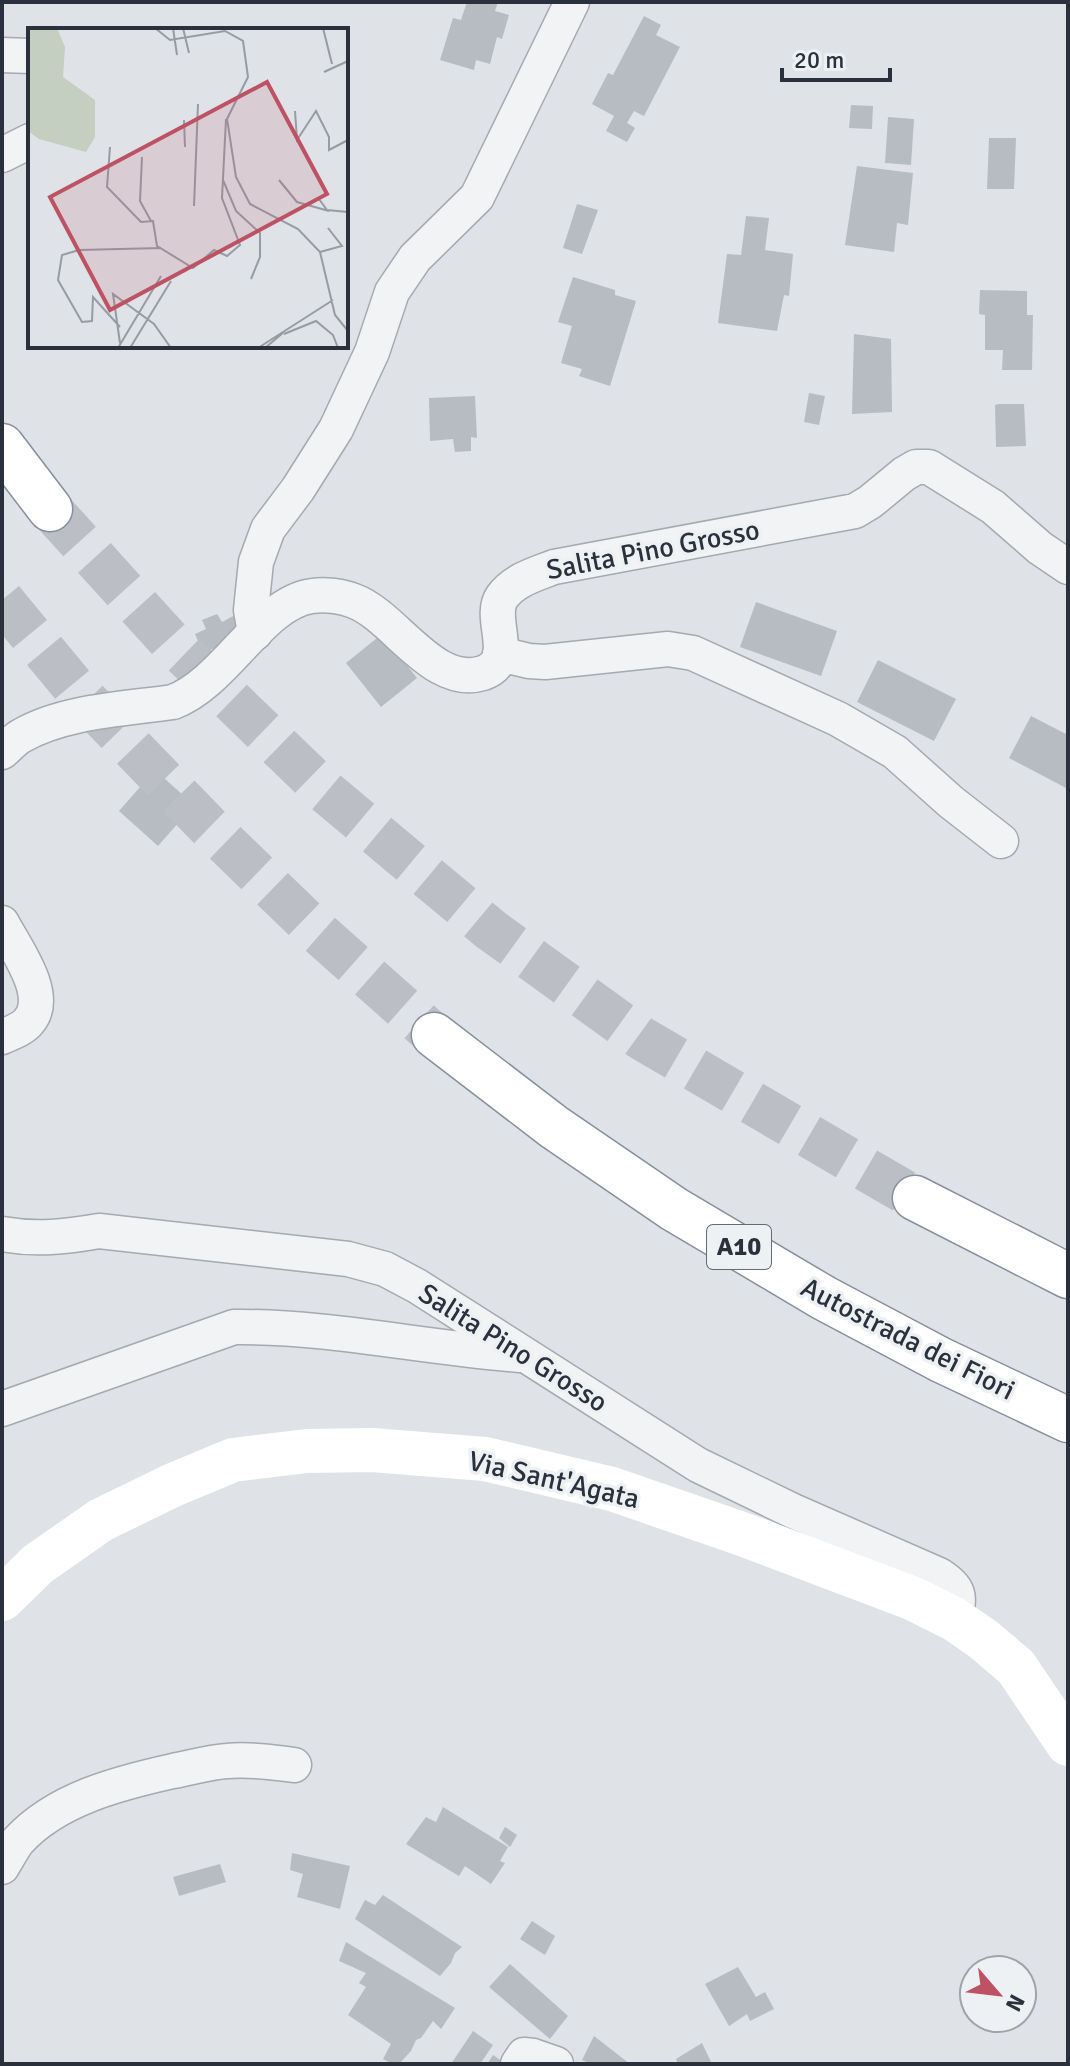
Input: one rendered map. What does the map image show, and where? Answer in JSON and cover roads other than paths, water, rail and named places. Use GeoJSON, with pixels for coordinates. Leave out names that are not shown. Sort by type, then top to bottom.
{"type":"FeatureCollection","features":[{"type":"Feature","properties":{"kind":"main road"},"geometry":{"type":"LineString","coordinates":[[2,446],[50,509]]}},
{"type":"Feature","properties":{"kind":"main road","name":"Autostrada dei Fiori"},"geometry":{"type":"LineString","coordinates":[[434,1035],[554,1127],[674,1209],[824,1298],[941,1360],[1068,1420]]}},
{"type":"Feature","properties":{"kind":"main road"},"geometry":{"type":"LineString","coordinates":[[915,1198],[1068,1276]]}},
{"type":"Feature","properties":{"kind":"main road","name":"Via Sant'Agata"},"geometry":{"type":"LineString","coordinates":[[2,1599],[38,1564],[101,1520],[233,1460],[307,1451],[372,1450],[485,1459],[612,1489],[914,1599],[954,1619],[1016,1667],[1068,1744]]}},
{"type":"Feature","properties":{"kind":"street"},"geometry":{"type":"LineString","coordinates":[[255,633],[251,610],[256,562],[268,529],[336,429],[372,352],[392,292],[415,258],[477,197],[572,2]]}},
{"type":"Feature","properties":{"kind":"street"},"geometry":{"type":"LineString","coordinates":[[2,55],[28,56]]}},
{"type":"Feature","properties":{"kind":"street"},"geometry":{"type":"LineString","coordinates":[[2,155],[28,142]]}},
{"type":"Feature","properties":{"kind":"street","name":"Salita Pino Grosso"},"geometry":{"type":"LineString","coordinates":[[500,654],[500,598],[528,577],[554,567],[855,511],[916,467],[929,467],[993,507],[1040,548],[1068,567]]}},
{"type":"Feature","properties":{"kind":"street"},"geometry":{"type":"LineString","coordinates":[[2,752],[20,737],[48,724],[72,717],[173,702],[185,697],[227,663],[272,615],[292,602],[310,596],[330,596],[355,601],[373,612],[430,660],[449,671],[466,675],[485,672],[496,663],[500,654],[545,662],[668,649],[693,653],[838,719],[882,744],[1001,841]]}},
{"type":"Feature","properties":{"kind":"street"},"geometry":{"type":"LineString","coordinates":[[2,923],[36,987],[37,1007],[29,1022],[2,1037]]}},
{"type":"Feature","properties":{"kind":"street","name":"Salita Pino Grosso"},"geometry":{"type":"LineString","coordinates":[[2,1234],[28,1238],[66,1237],[99,1231],[348,1259],[385,1269],[417,1286],[698,1465],[793,1511],[939,1575],[958,1592],[954,1619]]}},
{"type":"Feature","properties":{"kind":"street"},"geometry":{"type":"LineString","coordinates":[[2,1409],[234,1327],[316,1331],[465,1351],[524,1355]]}},
{"type":"Feature","properties":{"kind":"street"},"geometry":{"type":"LineString","coordinates":[[2,1867],[16,1844],[29,1831],[89,1794],[148,1776],[225,1761],[253,1760],[294,1765]]}},
{"type":"Feature","properties":{"kind":"street"},"geometry":{"type":"LineString","coordinates":[[518,2064],[524,2055],[556,2064]]}},
{"type":"Feature","properties":{"kind":"tunnel"},"geometry":{"type":"LineString","coordinates":[[50,509],[169,640],[326,792],[491,930],[641,1038],[915,1198]]}},
{"type":"Feature","properties":{"kind":"tunnel"},"geometry":{"type":"LineString","coordinates":[[2,600],[78,692],[209,827],[312,927],[434,1035]]}}]}
